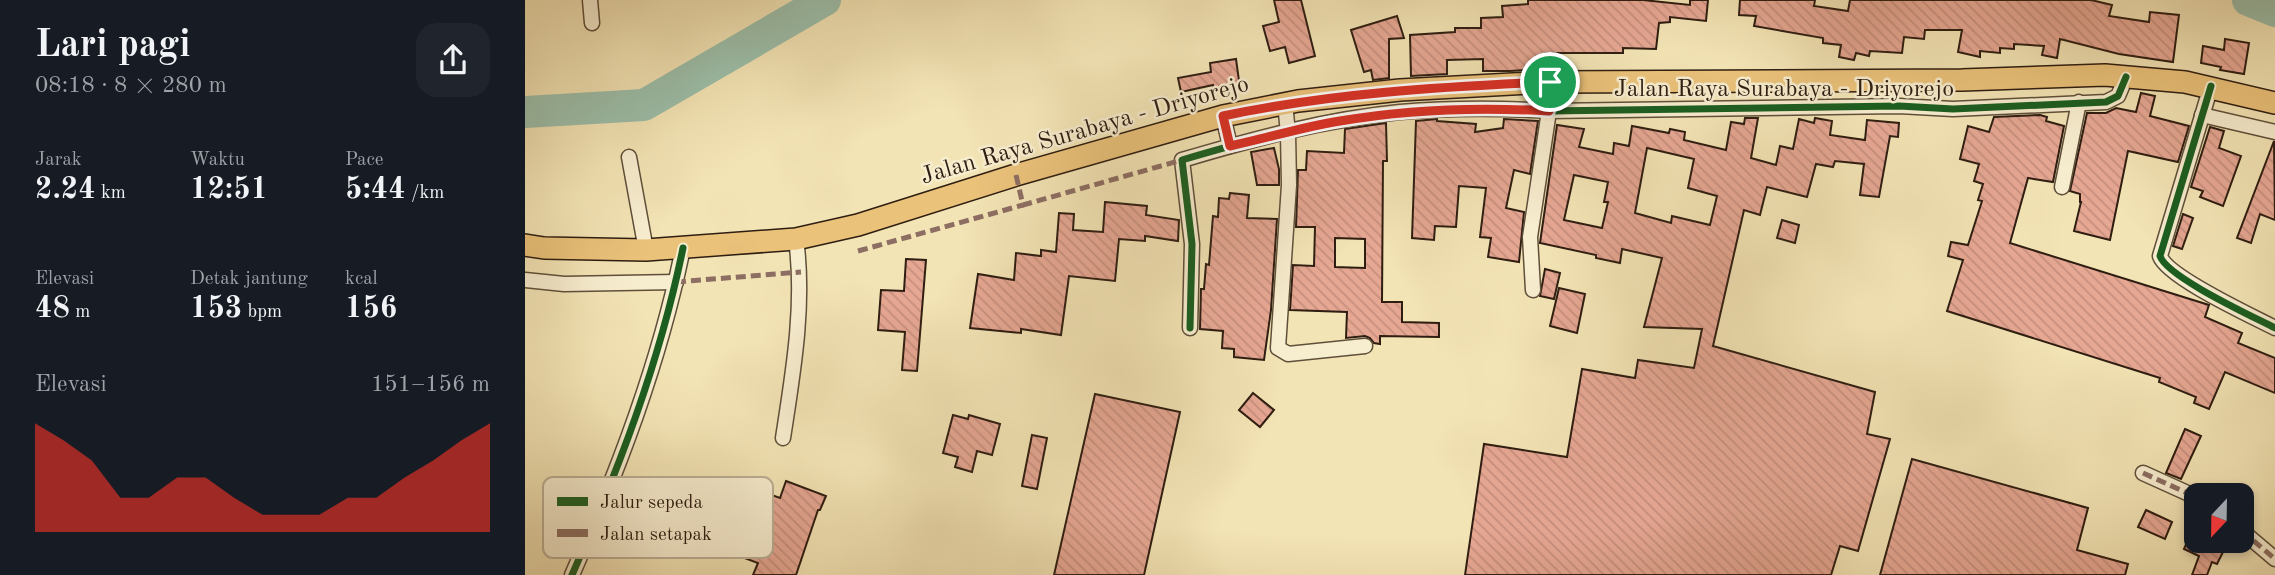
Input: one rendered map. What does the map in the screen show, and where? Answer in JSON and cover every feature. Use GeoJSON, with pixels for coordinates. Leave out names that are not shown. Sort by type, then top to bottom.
{"type":"FeatureCollection","features":[{"type":"Feature","properties":{"kind":"main road","name":"Jalan Raya Surabaya - Driyorejo"},"geometry":{"type":"LineString","coordinates":[[525,245],[544,248],[646,250],[796,239],[857,225],[1016,175],[1223,116],[1285,103],[1400,90],[1550,82],[1962,80],[2105,75],[2211,86],[2275,103]]}},
{"type":"Feature","properties":{"kind":"street"},"geometry":{"type":"LineString","coordinates":[[590,0],[592,23]]}},
{"type":"Feature","properties":{"kind":"street","name":"Jalan Raya Surabaya - Driyorejo"},"geometry":{"type":"LineString","coordinates":[[1190,328],[1192,244],[1182,160],[1230,146],[1339,121],[1400,112],[1500,108],[1549,111],[1899,106],[1953,108],[2114,100],[2126,77]]}},
{"type":"Feature","properties":{"kind":"street"},"geometry":{"type":"LineString","coordinates":[[1533,290],[1530,237],[1549,111],[1550,82]]}},
{"type":"Feature","properties":{"kind":"street"},"geometry":{"type":"LineString","coordinates":[[2211,86],[2160,251],[2161,261],[2172,271],[2231,306],[2275,328]]}},
{"type":"Feature","properties":{"kind":"street"},"geometry":{"type":"LineString","coordinates":[[2062,187],[2080,102]]}},
{"type":"Feature","properties":{"kind":"street"},"geometry":{"type":"LineString","coordinates":[[1285,103],[1289,185],[1278,348],[1288,354],[1365,346]]}},
{"type":"Feature","properties":{"kind":"street"},"geometry":{"type":"LineString","coordinates":[[2202,115],[2275,132]]}},
{"type":"Feature","properties":{"kind":"street"},"geometry":{"type":"LineString","coordinates":[[1223,116],[1230,146]]}},
{"type":"Feature","properties":{"kind":"street"},"geometry":{"type":"LineString","coordinates":[[629,157],[646,250]]}},
{"type":"Feature","properties":{"kind":"street"},"geometry":{"type":"LineString","coordinates":[[783,438],[794,369],[801,272],[796,239]]}},
{"type":"Feature","properties":{"kind":"street"},"geometry":{"type":"LineString","coordinates":[[612,477],[644,397],[683,248]]}},
{"type":"Feature","properties":{"kind":"street"},"geometry":{"type":"LineString","coordinates":[[525,280],[564,284],[676,282]]}},
{"type":"Feature","properties":{"kind":"street"},"geometry":{"type":"LineString","coordinates":[[2143,473],[2184,492]]}},
{"type":"Feature","properties":{"kind":"street"},"geometry":{"type":"LineString","coordinates":[[2254,541],[2275,559]]}},
{"type":"Feature","properties":{"kind":"street"},"geometry":{"type":"LineString","coordinates":[[572,575],[579,558]]}},
{"type":"Feature","properties":{"kind":"building"},"geometry":{"type":"Polygon","coordinates":[[[1274,0],[1301,0],[1315,56],[1289,63],[1285,47],[1270,51],[1263,26],[1279,22],[1274,0]]]}},
{"type":"Feature","properties":{"kind":"building"},"geometry":{"type":"Polygon","coordinates":[[[1528,0],[1643,0],[1690,5],[1690,0],[1708,0],[1706,21],[1670,17],[1670,22],[1659,23],[1656,49],[1623,48],[1623,53],[1545,53],[1546,69],[1510,71],[1483,71],[1483,59],[1447,60],[1447,74],[1411,76],[1410,35],[1455,32],[1455,28],[1481,28],[1481,18],[1503,17],[1502,6],[1528,4],[1528,0]]]}},
{"type":"Feature","properties":{"kind":"building"},"geometry":{"type":"Polygon","coordinates":[[[1740,0],[1815,0],[1814,6],[1848,11],[1850,0],[2091,0],[2112,5],[2109,16],[2149,22],[2150,12],[2179,15],[2173,62],[2119,54],[2060,39],[2057,58],[2042,55],[2044,46],[2014,44],[2014,49],[2000,48],[2000,53],[1980,51],[1980,57],[1958,52],[1962,30],[1925,30],[1924,39],[1904,37],[1902,53],[1870,51],[1869,56],[1856,53],[1854,60],[1839,57],[1841,45],[1823,43],[1823,38],[1754,26],[1756,16],[1739,15],[1740,0]]]}},
{"type":"Feature","properties":{"kind":"building"},"geometry":{"type":"Polygon","coordinates":[[[1397,16],[1404,38],[1389,39],[1389,78],[1373,80],[1371,70],[1364,72],[1351,30],[1397,16]]]}},
{"type":"Feature","properties":{"kind":"building"},"geometry":{"type":"Polygon","coordinates":[[[2225,39],[2249,43],[2244,74],[2201,63],[2203,46],[2224,50],[2225,39]]]}},
{"type":"Feature","properties":{"kind":"building"},"geometry":{"type":"Polygon","coordinates":[[[1236,59],[1240,88],[1214,91],[1213,85],[1181,92],[1178,78],[1211,72],[1210,63],[1236,59]]]}},
{"type":"Feature","properties":{"kind":"building"},"geometry":{"type":"Polygon","coordinates":[[[2141,93],[2155,96],[2150,116],[2189,126],[2178,162],[2128,151],[2110,240],[2074,231],[2081,202],[2080,194],[2070,191],[2087,113],[2106,113],[2116,108],[2136,112],[2141,93]]]}},
{"type":"Feature","properties":{"kind":"building"},"geometry":{"type":"Polygon","coordinates":[[[1994,117],[2047,117],[2046,121],[2064,126],[2053,182],[2028,178],[2010,243],[2209,305],[2205,317],[2242,333],[2238,343],[2275,358],[2275,393],[2225,372],[2209,409],[2194,403],[2196,397],[2159,382],[2160,378],[1947,311],[1963,260],[1948,256],[1951,242],[1968,245],[1982,201],[1978,200],[1983,184],[1974,181],[1979,164],[1960,159],[1968,126],[1989,132],[1994,117]]]}},
{"type":"Feature","properties":{"kind":"building"},"geometry":{"type":"Polygon","coordinates":[[[1745,118],[1758,118],[1751,158],[1776,165],[1780,146],[1793,149],[1799,119],[1814,123],[1815,118],[1832,121],[1830,135],[1865,140],[1867,120],[1899,123],[1898,137],[1890,136],[1879,197],[1860,195],[1864,164],[1835,161],[1833,167],[1816,164],[1807,197],[1767,187],[1760,215],[1744,210],[1713,346],[1875,392],[1867,434],[1890,439],[1858,551],[1840,546],[1831,575],[1465,575],[1484,444],[1567,457],[1582,369],[1635,378],[1638,360],[1694,368],[1702,329],[1644,327],[1662,258],[1622,249],[1620,263],[1540,243],[1557,125],[1584,129],[1579,147],[1613,154],[1614,143],[1629,146],[1632,126],[1669,133],[1670,129],[1685,132],[1684,140],[1726,150],[1731,122],[1744,124],[1745,118]],[[1647,148],[1635,213],[1671,223],[1672,216],[1710,225],[1717,196],[1688,188],[1694,159],[1647,148]],[[1574,175],[1564,220],[1602,228],[1608,202],[1604,202],[1608,182],[1574,175]]]}},
{"type":"Feature","properties":{"kind":"building"},"geometry":{"type":"Polygon","coordinates":[[[1437,119],[1476,124],[1475,132],[1503,128],[1504,119],[1538,121],[1530,174],[1514,170],[1506,208],[1524,212],[1519,262],[1488,257],[1491,238],[1480,237],[1486,188],[1459,186],[1456,227],[1435,226],[1434,240],[1412,238],[1416,121],[1437,119]]]}},
{"type":"Feature","properties":{"kind":"building"},"geometry":{"type":"Polygon","coordinates":[[[1386,123],[1387,161],[1383,161],[1382,302],[1402,302],[1402,322],[1439,323],[1439,337],[1380,336],[1380,344],[1365,336],[1346,338],[1347,312],[1290,310],[1293,265],[1314,266],[1315,227],[1296,227],[1298,170],[1306,170],[1307,151],[1344,153],[1345,129],[1386,123]],[[1335,238],[1335,267],[1365,268],[1365,239],[1335,238]]]}},
{"type":"Feature","properties":{"kind":"building"},"geometry":{"type":"Polygon","coordinates":[[[2210,127],[2224,131],[2219,148],[2241,156],[2223,206],[2200,197],[2203,191],[2191,187],[2210,127]]]}},
{"type":"Feature","properties":{"kind":"building"},"geometry":{"type":"Polygon","coordinates":[[[2274,141],[2275,220],[2260,214],[2251,243],[2237,238],[2274,141]]]}},
{"type":"Feature","properties":{"kind":"building"},"geometry":{"type":"Polygon","coordinates":[[[1274,148],[1279,169],[1279,185],[1257,185],[1251,152],[1274,148]]]}},
{"type":"Feature","properties":{"kind":"building"},"geometry":{"type":"Polygon","coordinates":[[[1230,193],[1249,195],[1247,218],[1277,219],[1271,310],[1264,360],[1234,357],[1234,349],[1222,348],[1223,331],[1200,329],[1201,289],[1204,289],[1206,264],[1209,265],[1213,216],[1218,217],[1219,198],[1229,199],[1230,193]]]}},
{"type":"Feature","properties":{"kind":"building"},"geometry":{"type":"Polygon","coordinates":[[[1105,202],[1147,206],[1146,215],[1179,220],[1178,241],[1145,236],[1145,241],[1119,239],[1115,281],[1069,276],[1061,335],[1021,329],[1021,333],[970,328],[978,274],[1014,280],[1016,253],[1041,256],[1041,250],[1056,252],[1059,213],[1074,214],[1073,230],[1103,232],[1105,202]]]}},
{"type":"Feature","properties":{"kind":"building"},"geometry":{"type":"Polygon","coordinates":[[[2183,214],[2193,218],[2182,249],[2173,246],[2183,214]]]}},
{"type":"Feature","properties":{"kind":"building"},"geometry":{"type":"Polygon","coordinates":[[[1782,220],[1799,225],[1795,243],[1777,238],[1782,220]]]}},
{"type":"Feature","properties":{"kind":"building"},"geometry":{"type":"Polygon","coordinates":[[[906,259],[926,260],[917,371],[902,370],[905,332],[878,330],[881,290],[904,291],[906,259]]]}},
{"type":"Feature","properties":{"kind":"building"},"geometry":{"type":"Polygon","coordinates":[[[1545,269],[1560,273],[1554,299],[1540,296],[1545,269]]]}},
{"type":"Feature","properties":{"kind":"building"},"geometry":{"type":"Polygon","coordinates":[[[1559,288],[1585,294],[1577,333],[1550,326],[1559,288]]]}},
{"type":"Feature","properties":{"kind":"building"},"geometry":{"type":"Polygon","coordinates":[[[1253,393],[1274,410],[1260,427],[1239,410],[1253,393]]]}},
{"type":"Feature","properties":{"kind":"building"},"geometry":{"type":"Polygon","coordinates":[[[1095,394],[1180,412],[1144,575],[1054,575],[1095,394]]]}},
{"type":"Feature","properties":{"kind":"building"},"geometry":{"type":"Polygon","coordinates":[[[953,415],[968,419],[969,415],[1000,424],[992,455],[977,451],[972,472],[955,467],[958,457],[943,453],[953,415]]]}},
{"type":"Feature","properties":{"kind":"building"},"geometry":{"type":"Polygon","coordinates":[[[2185,429],[2201,436],[2181,479],[2166,473],[2185,429]]]}},
{"type":"Feature","properties":{"kind":"building"},"geometry":{"type":"Polygon","coordinates":[[[1032,435],[1047,438],[1037,489],[1022,486],[1032,435]]]}},
{"type":"Feature","properties":{"kind":"building"},"geometry":{"type":"Polygon","coordinates":[[[1912,459],[2088,508],[2077,550],[2128,564],[2125,575],[1880,575],[1912,459]]]}},
{"type":"Feature","properties":{"kind":"building"},"geometry":{"type":"Polygon","coordinates":[[[786,481],[826,496],[818,510],[796,575],[753,575],[758,563],[745,558],[773,558],[773,495],[780,498],[786,481]]]}},
{"type":"Feature","properties":{"kind":"building"},"geometry":{"type":"Polygon","coordinates":[[[2146,510],[2172,522],[2165,539],[2138,527],[2146,510]]]}},
{"type":"Feature","properties":{"kind":"building"},"geometry":{"type":"Polygon","coordinates":[[[2193,553],[2222,553],[2217,564],[2212,562],[2207,575],[2192,575],[2199,556],[2193,553]]]}},
{"type":"Feature","properties":{"kind":"waterway"},"geometry":{"type":"LineString","coordinates":[[525,112],[644,105],[825,0]]}},
{"type":"Feature","properties":{"kind":"waterway"},"geometry":{"type":"LineString","coordinates":[[2248,0],[2275,11]]}},
{"type":"Feature","properties":{"kind":"marked path"},"geometry":{"type":"LineString","coordinates":[[1016,175],[1023,205],[1182,160]]}},
{"type":"Feature","properties":{"kind":"marked path"},"geometry":{"type":"LineString","coordinates":[[858,251],[1023,205]]}},
{"type":"Feature","properties":{"kind":"marked path"},"geometry":{"type":"LineString","coordinates":[[676,282],[801,272]]}},
{"type":"Feature","properties":{"kind":"marked path"},"geometry":{"type":"LineString","coordinates":[[2143,473],[2184,492]]}},
{"type":"Feature","properties":{"kind":"marked path"},"geometry":{"type":"LineString","coordinates":[[2254,541],[2275,559]]}},
{"type":"Feature","properties":{"kind":"cycle path"},"geometry":{"type":"LineString","coordinates":[[1190,328],[1192,244],[1182,160],[1236,145],[1345,119],[1437,110],[1899,106],[1953,109],[2106,102],[2118,96],[2126,77]]}},
{"type":"Feature","properties":{"kind":"cycle path"},"geometry":{"type":"LineString","coordinates":[[2211,86],[2160,256],[2166,265],[2193,285],[2275,328]]}},
{"type":"Feature","properties":{"kind":"cycle path"},"geometry":{"type":"LineString","coordinates":[[613,477],[637,414],[663,332],[683,248]]}},
{"type":"Feature","properties":{"kind":"cycle path"},"geometry":{"type":"LineString","coordinates":[[572,575],[579,558]]}},
{"type":"Feature","properties":{"kind":"route"},"geometry":{"type":"LineString","coordinates":[[1550,82],[1549,111],[1500,108],[1400,112],[1339,121],[1230,146],[1223,116],[1285,103],[1354,94],[1550,82]]}}]}
